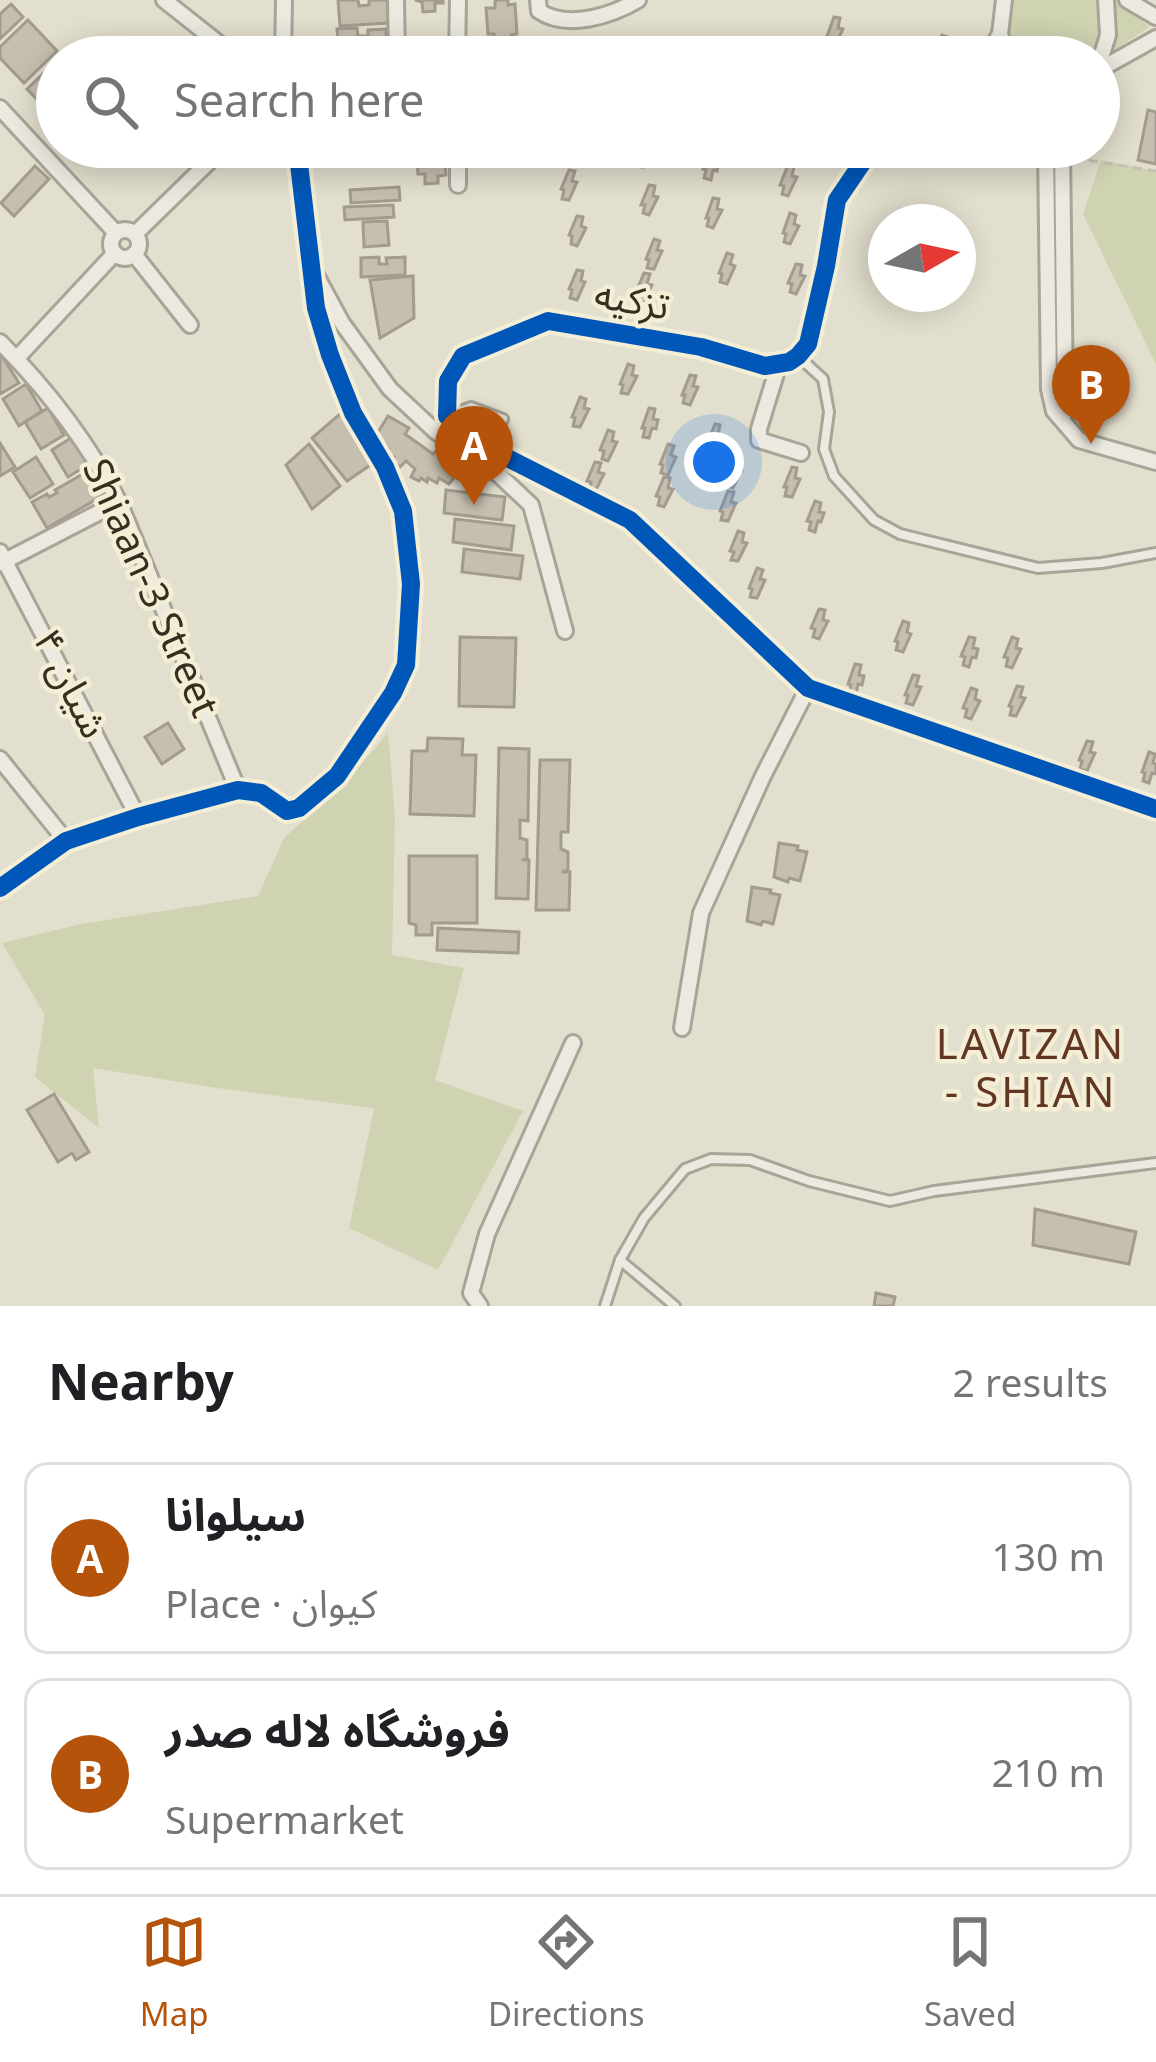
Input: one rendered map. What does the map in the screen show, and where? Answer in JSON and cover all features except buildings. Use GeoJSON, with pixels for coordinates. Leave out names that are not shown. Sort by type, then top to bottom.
{"type":"FeatureCollection","features":[{"type":"Feature","properties":{"kind":"street"},"geometry":{"type":"LineString","coordinates":[[164,0],[210,36]]}},
{"type":"Feature","properties":{"kind":"street"},"geometry":{"type":"LineString","coordinates":[[284,0],[284,36]]}},
{"type":"Feature","properties":{"kind":"street"},"geometry":{"type":"LineString","coordinates":[[396,0],[397,36]]}},
{"type":"Feature","properties":{"kind":"street"},"geometry":{"type":"LineString","coordinates":[[457,36],[458,0]]}},
{"type":"Feature","properties":{"kind":"street"},"geometry":{"type":"LineString","coordinates":[[538,0],[539,10],[561,20],[608,15],[638,0]]}},
{"type":"Feature","properties":{"kind":"street"},"geometry":{"type":"LineString","coordinates":[[1106,0],[1108,36]]}},
{"type":"Feature","properties":{"kind":"street"},"geometry":{"type":"LineString","coordinates":[[1127,0],[1156,17]]}},
{"type":"Feature","properties":{"kind":"street"},"geometry":{"type":"LineString","coordinates":[[999,5],[1000,34]]}},
{"type":"Feature","properties":{"kind":"street"},"geometry":{"type":"LineString","coordinates":[[1120,56],[1156,38]]}},
{"type":"Feature","properties":{"kind":"street"},"geometry":{"type":"LineString","coordinates":[[0,108],[36,147]]}},
{"type":"Feature","properties":{"kind":"street"},"geometry":{"type":"LineString","coordinates":[[56,168],[116,233]]}},
{"type":"Feature","properties":{"kind":"street"},"geometry":{"type":"LineString","coordinates":[[135,234],[203,168]]}},
{"type":"Feature","properties":{"kind":"street"},"geometry":{"type":"LineString","coordinates":[[0,888],[66,841],[238,790],[261,793],[286,811],[299,808],[337,776],[393,693],[406,665],[411,584],[403,511],[385,467],[353,413],[330,355],[316,308],[299,168]]}},
{"type":"Feature","properties":{"kind":"street"},"geometry":{"type":"LineString","coordinates":[[458,168],[458,185]]}},
{"type":"Feature","properties":{"kind":"street"},"geometry":{"type":"LineString","coordinates":[[801,453],[759,440],[759,428],[779,364],[798,356],[808,344],[837,200],[859,168]]}},
{"type":"Feature","properties":{"kind":"street"},"geometry":{"type":"LineString","coordinates":[[1055,168],[1063,418],[1079,440],[1156,462]]}},
{"type":"Feature","properties":{"kind":"street"},"geometry":{"type":"LineString","coordinates":[[128,230],[135,234],[139,247],[134,254],[116,254],[111,245],[116,233],[128,230]]}},
{"type":"Feature","properties":{"kind":"street"},"geometry":{"type":"LineString","coordinates":[[16,358],[116,254]]}},
{"type":"Feature","properties":{"kind":"street"},"geometry":{"type":"LineString","coordinates":[[134,254],[190,325]]}},
{"type":"Feature","properties":{"kind":"street"},"geometry":{"type":"LineString","coordinates":[[311,266],[342,323],[389,389],[531,505],[565,632]]}},
{"type":"Feature","properties":{"kind":"street","name":"تزکیه"},"geometry":{"type":"LineString","coordinates":[[447,416],[448,381],[463,356],[548,321],[701,346],[765,366],[779,364]]}},
{"type":"Feature","properties":{"kind":"street","name":"Shiaan-3 Street"},"geometry":{"type":"LineString","coordinates":[[0,342],[68,417],[119,502],[238,790]]}},
{"type":"Feature","properties":{"kind":"street"},"geometry":{"type":"LineString","coordinates":[[447,416],[474,442],[630,520],[808,688],[1156,809]]}},
{"type":"Feature","properties":{"kind":"street"},"geometry":{"type":"LineString","coordinates":[[2,559],[119,502]]}},
{"type":"Feature","properties":{"kind":"street","name":"شیان ۴"},"geometry":{"type":"LineString","coordinates":[[2,559],[138,817]]}},
{"type":"Feature","properties":{"kind":"street"},"geometry":{"type":"LineString","coordinates":[[682,1028],[701,913],[808,688]]}},
{"type":"Feature","properties":{"kind":"street"},"geometry":{"type":"LineString","coordinates":[[0,759],[66,841]]}},
{"type":"Feature","properties":{"kind":"street"},"geometry":{"type":"LineString","coordinates":[[480,1306],[471,1293],[488,1234],[573,1043]]}},
{"type":"Feature","properties":{"kind":"lane"},"geometry":{"type":"LineString","coordinates":[[798,356],[823,379],[829,412],[824,449],[834,476],[874,520],[900,534],[1038,568],[1156,553]]}},
{"type":"Feature","properties":{"kind":"lane"},"geometry":{"type":"LineString","coordinates":[[447,416],[471,407],[502,419],[491,450]]}},
{"type":"Feature","properties":{"kind":"lane"},"geometry":{"type":"LineString","coordinates":[[604,1306],[620,1260],[644,1218],[685,1169],[711,1160],[750,1160],[890,1202],[934,1191],[1156,1163]]}},
{"type":"Feature","properties":{"kind":"lane"},"geometry":{"type":"LineString","coordinates":[[620,1260],[675,1306]]}},
{"type":"Feature","properties":{"kind":"path"},"geometry":{"type":"LineString","coordinates":[[1120,164],[1156,171]]}},
{"type":"Feature","properties":{"kind":"green space"},"geometry":{"type":"Polygon","coordinates":[[[1012,0],[1096,0],[1098,36],[1010,36],[1012,0]]]}},
{"type":"Feature","properties":{"kind":"green space"},"geometry":{"type":"Polygon","coordinates":[[[1113,0],[1149,27],[1120,46],[1120,36],[1114,36],[1113,0]]]}},
{"type":"Feature","properties":{"kind":"green space"},"geometry":{"type":"Polygon","coordinates":[[[1120,164],[1156,171],[1156,364],[1083,214],[1098,168],[1120,168],[1120,164]]]}},
{"type":"Feature","properties":{"kind":"green space"},"geometry":{"type":"Polygon","coordinates":[[[388,733],[395,817],[392,955],[464,968],[435,1080],[523,1111],[438,1270],[349,1228],[374,1108],[93,1068],[99,1128],[35,1077],[45,1015],[2,943],[81,924],[258,896],[284,838],[344,784],[388,733]]]}},
{"type":"Feature","properties":{"kind":"cycle path"},"geometry":{"type":"LineString","coordinates":[[0,888],[66,841],[238,790],[261,793],[287,811],[299,808],[337,776],[393,693],[406,665],[411,584],[403,511],[385,467],[353,413],[330,355],[316,308],[299,168]]}},
{"type":"Feature","properties":{"kind":"cycle path"},"geometry":{"type":"LineString","coordinates":[[859,168],[837,200],[808,344],[789,362],[765,366],[701,347],[548,321],[463,356],[448,381],[447,416],[474,441],[630,520],[808,688],[1156,809]]}},
{"type":"Feature","properties":{"kind":"place","name":"فروشگاه لاله صدر"},"geometry":{"type":"Point","coordinates":[1091,444]}},
{"type":"Feature","properties":{"kind":"place","name":"سیلوانا"},"geometry":{"type":"Point","coordinates":[474,505]}},
{"type":"Feature","properties":{"kind":"district","name":"LAVIZAN - SHIAN"},"geometry":{"type":"Point","coordinates":[1031,1069]}}]}
